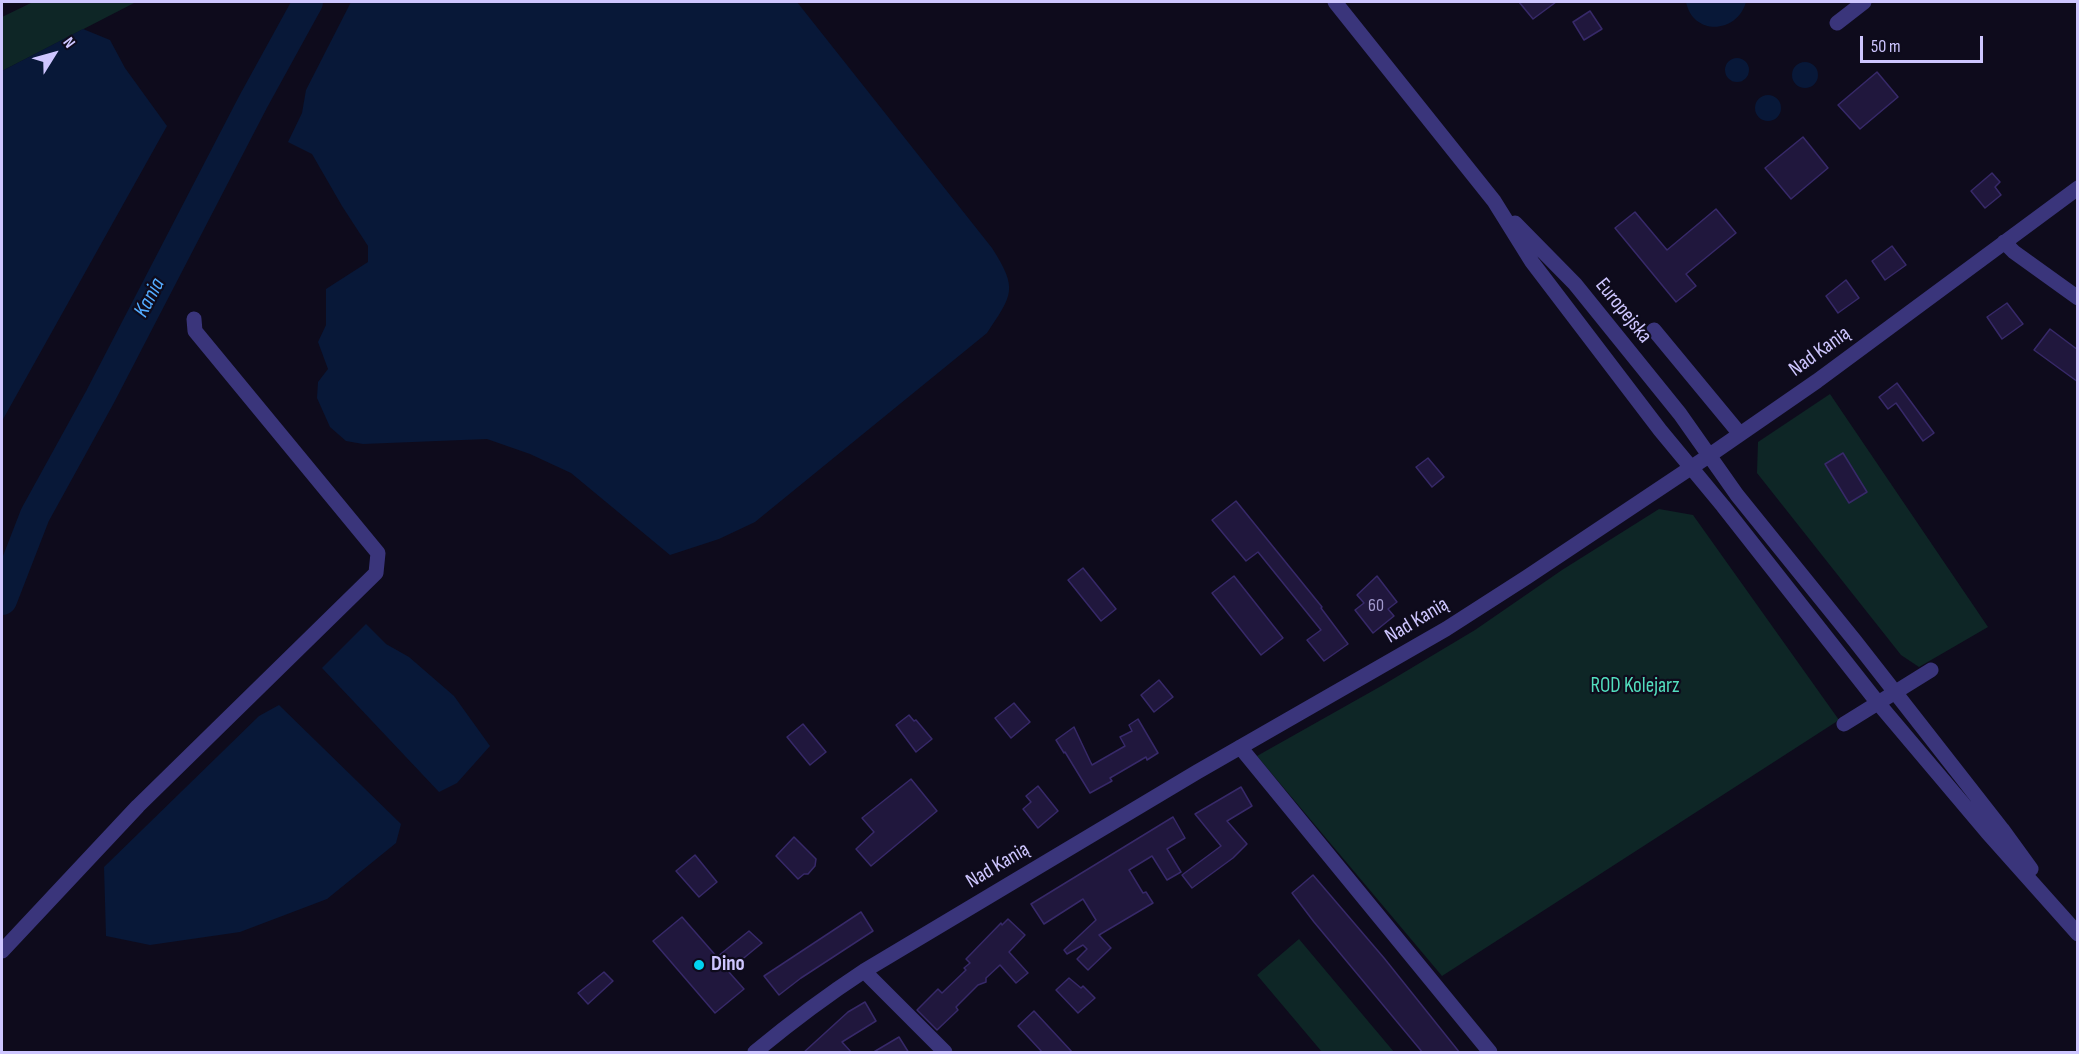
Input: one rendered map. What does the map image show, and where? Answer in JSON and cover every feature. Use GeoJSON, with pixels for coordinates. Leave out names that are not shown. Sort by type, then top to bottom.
{"type":"FeatureCollection","features":[{"type":"Feature","properties":{"kind":"street","name":"Europejska"},"geometry":{"type":"LineString","coordinates":[[1335,2],[1494,201],[1575,284],[1680,414],[1737,495],[2002,828],[2074,930]]}},
{"type":"Feature","properties":{"kind":"street"},"geometry":{"type":"LineString","coordinates":[[1837,23],[1864,2]]}},
{"type":"Feature","properties":{"kind":"street","name":"Nad Kanią"},"geometry":{"type":"LineString","coordinates":[[755,1053],[802,1014],[864,971],[1240,747],[1446,629],[1691,468],[1817,381],[2078,188]]}},
{"type":"Feature","properties":{"kind":"street","name":"Europejska"},"geometry":{"type":"LineString","coordinates":[[1494,201],[1532,262],[1691,468],[1878,703],[1986,832],[2074,930]]}},
{"type":"Feature","properties":{"kind":"street"},"geometry":{"type":"LineString","coordinates":[[2004,242],[2014,252],[2078,298]]}},
{"type":"Feature","properties":{"kind":"street"},"geometry":{"type":"LineString","coordinates":[[2,951],[138,806],[376,573],[378,553],[195,331],[194,319]]}},
{"type":"Feature","properties":{"kind":"street"},"geometry":{"type":"LineString","coordinates":[[1654,330],[1740,434]]}},
{"type":"Feature","properties":{"kind":"street"},"geometry":{"type":"LineString","coordinates":[[1844,724],[1930,670]]}},
{"type":"Feature","properties":{"kind":"street"},"geometry":{"type":"LineString","coordinates":[[1240,747],[1490,1053]]}},
{"type":"Feature","properties":{"kind":"street"},"geometry":{"type":"LineString","coordinates":[[864,971],[945,1053]]}},
{"type":"Feature","properties":{"kind":"green space"},"geometry":{"type":"Polygon","coordinates":[[[33,2],[136,2],[2,71],[2,17],[33,2]]]}},
{"type":"Feature","properties":{"kind":"green space"},"geometry":{"type":"Polygon","coordinates":[[[1830,394],[1988,627],[1919,667],[1901,655],[1757,473],[1758,442],[1830,394]]]}},
{"type":"Feature","properties":{"kind":"green space","name":"ROD Kolejarz"},"geometry":{"type":"Polygon","coordinates":[[[1659,509],[1693,515],[1839,720],[1442,976],[1257,756],[1475,630],[1562,570],[1659,509]]]}},
{"type":"Feature","properties":{"kind":"green space"},"geometry":{"type":"Polygon","coordinates":[[[1299,939],[1394,1052],[1322,1052],[1257,975],[1299,939]]]}},
{"type":"Feature","properties":{"kind":"water"},"geometry":{"type":"Polygon","coordinates":[[[351,2],[797,2],[992,248],[1009,283],[1007,300],[987,333],[755,522],[719,539],[670,555],[571,473],[530,454],[487,439],[363,444],[346,441],[330,427],[317,398],[318,382],[328,369],[318,342],[326,325],[326,289],[368,262],[368,246],[312,154],[288,142],[302,113],[306,90],[351,2]]]}},
{"type":"Feature","properties":{"kind":"water"},"geometry":{"type":"Polygon","coordinates":[[[1686,2],[1746,2],[1741,13],[1734,20],[1715,27],[1697,21],[1690,13],[1686,2]]]}},
{"type":"Feature","properties":{"kind":"water"},"geometry":{"type":"Polygon","coordinates":[[[83,29],[110,40],[125,68],[167,126],[2,421],[2,71],[83,29]]]}},
{"type":"Feature","properties":{"kind":"water"},"geometry":{"type":"Polygon","coordinates":[[[1737,58],[1746,61],[1749,70],[1746,79],[1737,82],[1728,79],[1725,70],[1728,61],[1737,58]]]}},
{"type":"Feature","properties":{"kind":"water"},"geometry":{"type":"Polygon","coordinates":[[[1805,62],[1814,66],[1818,75],[1814,84],[1805,88],[1796,84],[1792,75],[1796,66],[1805,62]]]}},
{"type":"Feature","properties":{"kind":"water"},"geometry":{"type":"Polygon","coordinates":[[[1768,95],[1777,99],[1781,108],[1777,117],[1768,121],[1759,117],[1755,108],[1759,99],[1768,95]]]}},
{"type":"Feature","properties":{"kind":"water"},"geometry":{"type":"Polygon","coordinates":[[[366,624],[386,644],[409,657],[454,696],[490,746],[457,783],[439,792],[322,668],[366,624]]]}},
{"type":"Feature","properties":{"kind":"water"},"geometry":{"type":"Polygon","coordinates":[[[279,705],[401,824],[396,843],[327,899],[240,932],[150,945],[106,936],[104,867],[259,716],[279,705]]]}},
{"type":"Feature","properties":{"kind":"building"},"geometry":{"type":"Polygon","coordinates":[[[1519,2],[1556,2],[1533,19],[1519,2]]]}},
{"type":"Feature","properties":{"kind":"building"},"geometry":{"type":"Polygon","coordinates":[[[1590,11],[1602,29],[1584,40],[1573,22],[1590,11]]]}},
{"type":"Feature","properties":{"kind":"building"},"geometry":{"type":"Polygon","coordinates":[[[1877,72],[1898,97],[1860,129],[1838,105],[1877,72]]]}},
{"type":"Feature","properties":{"kind":"building"},"geometry":{"type":"Polygon","coordinates":[[[1803,137],[1828,168],[1791,199],[1765,168],[1803,137]]]}},
{"type":"Feature","properties":{"kind":"building"},"geometry":{"type":"Polygon","coordinates":[[[1992,173],[2000,182],[1995,187],[2001,195],[1985,208],[1971,191],[1992,173]]]}},
{"type":"Feature","properties":{"kind":"building"},"geometry":{"type":"Polygon","coordinates":[[[1716,209],[1736,233],[1686,274],[1696,286],[1676,302],[1615,228],[1635,212],[1667,250],[1716,209]]]}},
{"type":"Feature","properties":{"kind":"building"},"geometry":{"type":"Polygon","coordinates":[[[1892,246],[1906,265],[1885,280],[1872,261],[1892,246]]]}},
{"type":"Feature","properties":{"kind":"building"},"geometry":{"type":"Polygon","coordinates":[[[1846,280],[1859,298],[1838,313],[1826,296],[1846,280]]]}},
{"type":"Feature","properties":{"kind":"building"},"geometry":{"type":"Polygon","coordinates":[[[2007,303],[2023,324],[2002,339],[1987,317],[2007,303]]]}},
{"type":"Feature","properties":{"kind":"building"},"geometry":{"type":"Polygon","coordinates":[[[2050,329],[2078,350],[2078,382],[2034,350],[2050,329]]]}},
{"type":"Feature","properties":{"kind":"building"},"geometry":{"type":"Polygon","coordinates":[[[1897,383],[1934,433],[1923,441],[1896,403],[1888,409],[1879,397],[1897,383]]]}},
{"type":"Feature","properties":{"kind":"building"},"geometry":{"type":"Polygon","coordinates":[[[1843,453],[1867,492],[1849,503],[1825,464],[1843,453]]]}},
{"type":"Feature","properties":{"kind":"building"},"geometry":{"type":"Polygon","coordinates":[[[1428,458],[1444,477],[1432,487],[1416,467],[1428,458]]]}},
{"type":"Feature","properties":{"kind":"building"},"geometry":{"type":"Polygon","coordinates":[[[1236,501],[1322,607],[1348,644],[1324,661],[1307,640],[1321,630],[1258,552],[1246,561],[1212,520],[1236,501]]]}},
{"type":"Feature","properties":{"kind":"building"},"geometry":{"type":"Polygon","coordinates":[[[1083,568],[1116,609],[1101,621],[1068,580],[1083,568]]]}},
{"type":"Feature","properties":{"kind":"building"},"geometry":{"type":"Polygon","coordinates":[[[1234,576],[1283,638],[1261,655],[1212,593],[1234,576]]]}},
{"type":"Feature","properties":{"kind":"building"},"geometry":{"type":"Polygon","coordinates":[[[1377,576],[1397,602],[1388,609],[1394,616],[1373,633],[1355,610],[1364,603],[1357,595],[1377,576]]]}},
{"type":"Feature","properties":{"kind":"building"},"geometry":{"type":"Polygon","coordinates":[[[1159,680],[1173,697],[1154,712],[1141,695],[1159,680]]]}},
{"type":"Feature","properties":{"kind":"building"},"geometry":{"type":"Polygon","coordinates":[[[1014,703],[1030,722],[1011,738],[995,718],[1014,703]]]}},
{"type":"Feature","properties":{"kind":"building"},"geometry":{"type":"Polygon","coordinates":[[[909,715],[932,739],[916,752],[896,725],[909,715]]]}},
{"type":"Feature","properties":{"kind":"building"},"geometry":{"type":"Polygon","coordinates":[[[1138,719],[1158,753],[1147,760],[1146,757],[1110,778],[1112,781],[1090,793],[1056,740],[1074,727],[1092,765],[1125,746],[1120,737],[1132,731],[1129,725],[1138,719]]]}},
{"type":"Feature","properties":{"kind":"building"},"geometry":{"type":"Polygon","coordinates":[[[803,724],[826,752],[810,765],[787,737],[803,724]]]}},
{"type":"Feature","properties":{"kind":"building"},"geometry":{"type":"Polygon","coordinates":[[[911,779],[937,811],[871,866],[856,849],[874,832],[862,818],[911,779]]]}},
{"type":"Feature","properties":{"kind":"building"},"geometry":{"type":"Polygon","coordinates":[[[1038,786],[1058,811],[1038,828],[1023,809],[1031,802],[1026,796],[1038,786]]]}},
{"type":"Feature","properties":{"kind":"building"},"geometry":{"type":"Polygon","coordinates":[[[1241,787],[1252,806],[1227,821],[1247,844],[1233,858],[1192,888],[1182,875],[1221,846],[1195,814],[1241,787]]]}},
{"type":"Feature","properties":{"kind":"building"},"geometry":{"type":"Polygon","coordinates":[[[1173,817],[1185,838],[1167,849],[1181,872],[1167,880],[1152,856],[1129,870],[1143,893],[1146,892],[1153,903],[1099,935],[1111,948],[1088,970],[1077,959],[1087,949],[1083,945],[1067,954],[1064,950],[1096,920],[1083,899],[1044,924],[1031,904],[1173,817]]]}},
{"type":"Feature","properties":{"kind":"building"},"geometry":{"type":"Polygon","coordinates":[[[794,837],[816,859],[815,866],[808,874],[798,879],[776,856],[794,837]]]}},
{"type":"Feature","properties":{"kind":"building"},"geometry":{"type":"Polygon","coordinates":[[[695,855],[717,882],[699,897],[676,871],[695,855]]]}},
{"type":"Feature","properties":{"kind":"building"},"geometry":{"type":"Polygon","coordinates":[[[1313,875],[1384,958],[1460,1053],[1423,1053],[1314,922],[1292,893],[1313,875]]]}},
{"type":"Feature","properties":{"kind":"building"},"geometry":{"type":"Polygon","coordinates":[[[861,912],[873,931],[779,995],[764,976],[861,912]]]}},
{"type":"Feature","properties":{"kind":"building","name":"Dino"},"geometry":{"type":"Polygon","coordinates":[[[682,917],[717,957],[749,931],[762,943],[728,971],[744,989],[715,1013],[653,941],[682,917]]]}},
{"type":"Feature","properties":{"kind":"building"},"geometry":{"type":"Polygon","coordinates":[[[1008,919],[1025,935],[1009,952],[1028,973],[1016,983],[1000,965],[986,978],[986,982],[978,985],[956,1007],[958,1010],[937,1030],[917,1010],[938,989],[942,993],[966,970],[964,968],[970,963],[966,959],[1001,923],[1002,925],[1008,919]]]}},
{"type":"Feature","properties":{"kind":"building"},"geometry":{"type":"Polygon","coordinates":[[[604,972],[613,981],[588,1004],[578,993],[604,972]]]}},
{"type":"Feature","properties":{"kind":"building"},"geometry":{"type":"Polygon","coordinates":[[[1069,978],[1081,988],[1083,986],[1095,998],[1078,1013],[1056,990],[1069,978]]]}},
{"type":"Feature","properties":{"kind":"building"},"geometry":{"type":"Polygon","coordinates":[[[865,1002],[876,1021],[842,1042],[852,1053],[803,1053],[848,1012],[865,1002]]]}},
{"type":"Feature","properties":{"kind":"building"},"geometry":{"type":"Polygon","coordinates":[[[1034,1011],[1073,1053],[1043,1053],[1018,1026],[1034,1011]]]}},
{"type":"Feature","properties":{"kind":"building"},"geometry":{"type":"Polygon","coordinates":[[[899,1037],[909,1053],[872,1053],[899,1037]]]}},
{"type":"Feature","properties":{"kind":"waterway","name":"Kania"},"geometry":{"type":"LineString","coordinates":[[2,600],[35,515],[100,397],[253,102],[308,2]]}},
{"type":"Feature","properties":{"kind":"place","name":"Dino"},"geometry":{"type":"Point","coordinates":[699,965]}}]}
